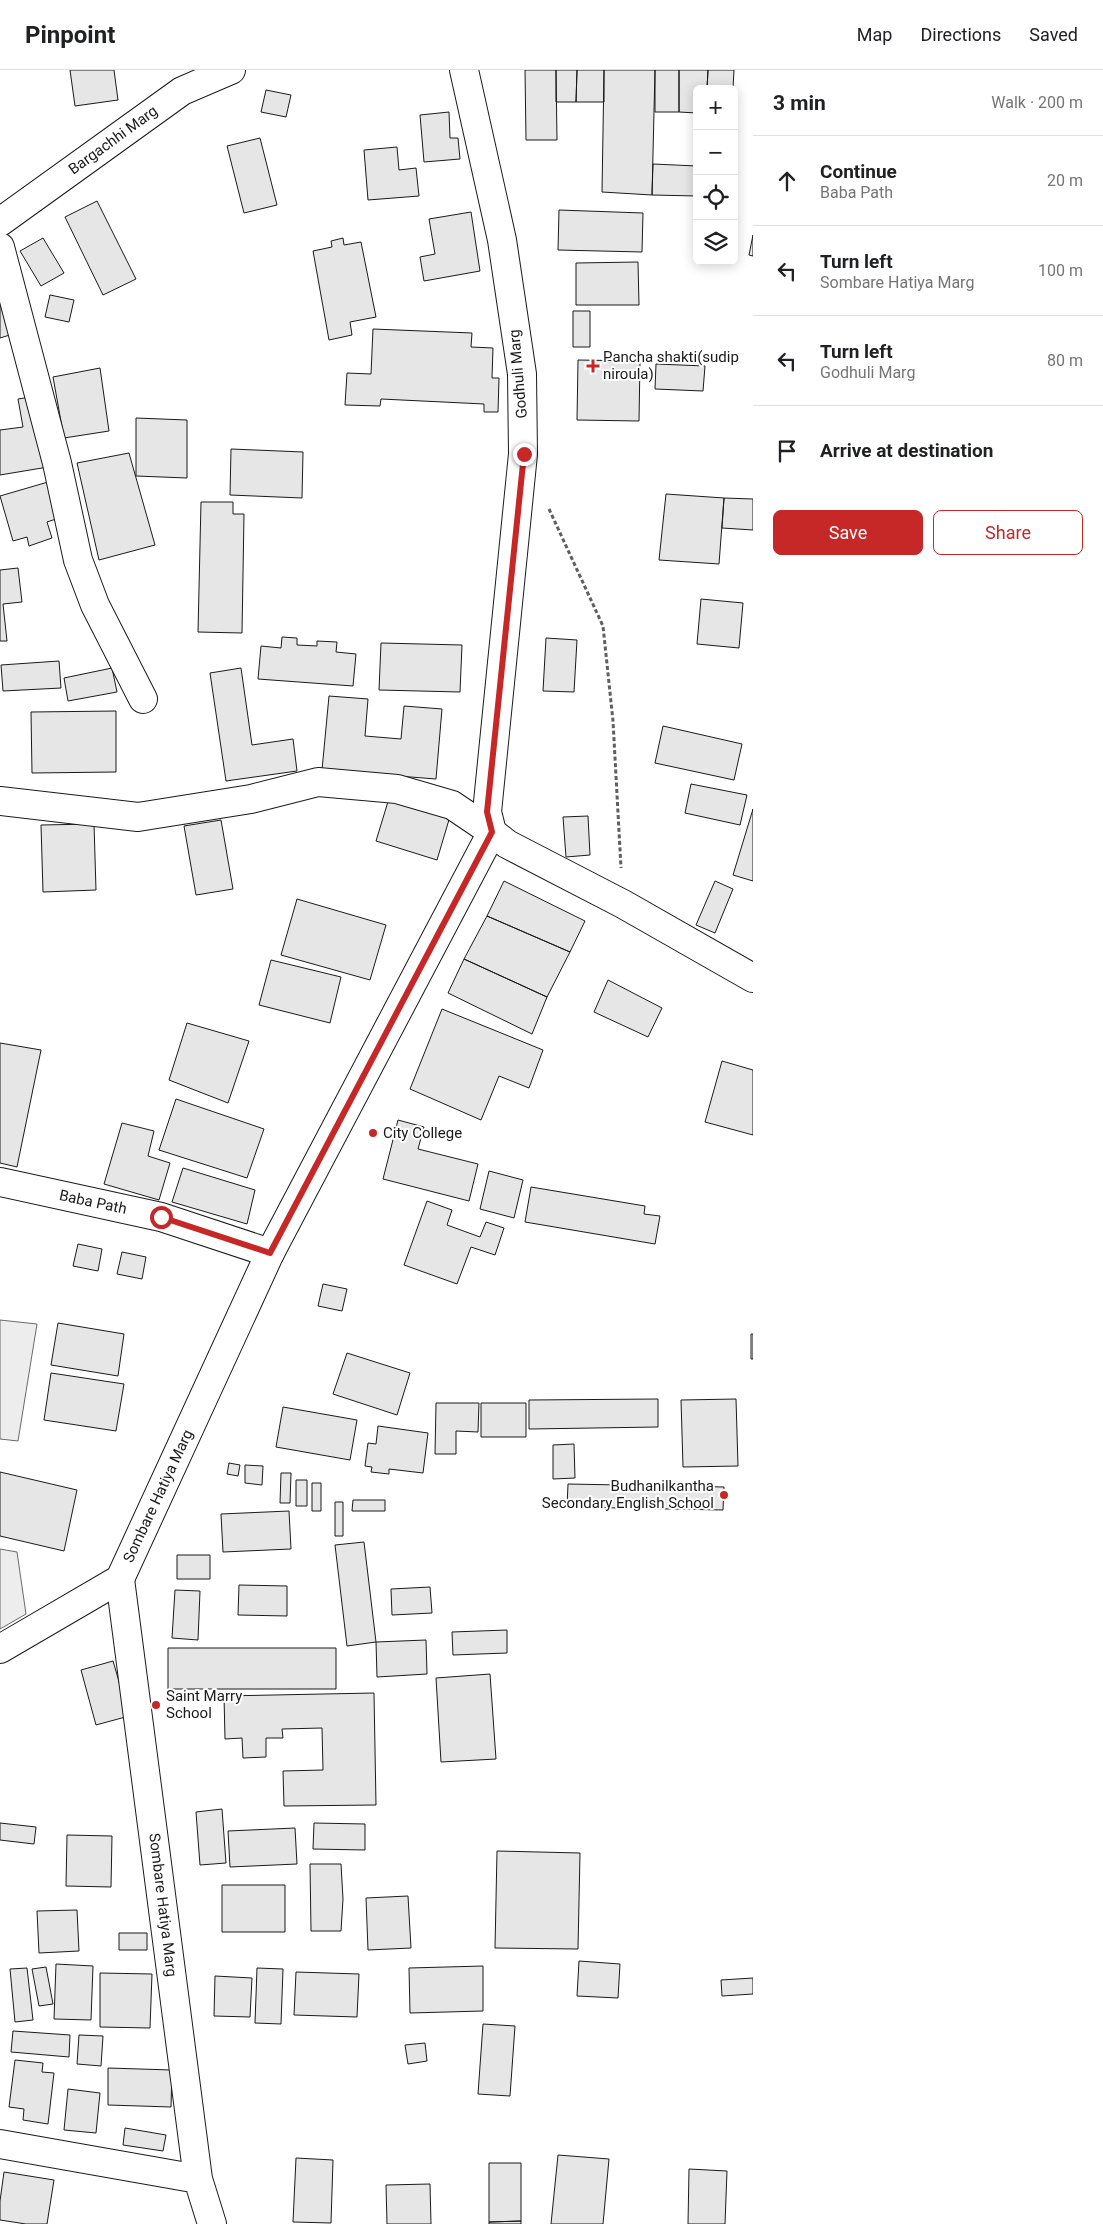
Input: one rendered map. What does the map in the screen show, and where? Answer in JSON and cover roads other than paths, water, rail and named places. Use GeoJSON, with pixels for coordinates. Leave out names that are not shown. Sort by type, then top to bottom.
{"type":"FeatureCollection","features":[{"type":"Feature","properties":{"kind":"street","name":"Bargachhi Marg"},"geometry":{"type":"LineString","coordinates":[[0,222],[182,91],[231,70]]}},
{"type":"Feature","properties":{"kind":"street","name":"Godhuli Marg"},"geometry":{"type":"LineString","coordinates":[[464,70],[502,240],[522,374],[524,454],[487,812],[492,832]]}},
{"type":"Feature","properties":{"kind":"street"},"geometry":{"type":"LineString","coordinates":[[0,247],[57,463],[78,560],[95,605],[143,699]]}},
{"type":"Feature","properties":{"kind":"street"},"geometry":{"type":"LineString","coordinates":[[0,801],[138,817],[251,798],[318,782],[397,789],[452,805],[507,844],[623,904],[753,978]]}},
{"type":"Feature","properties":{"kind":"street","name":"Sombare Hatiya Marg"},"geometry":{"type":"LineString","coordinates":[[212,2224],[198,2178],[120,1579],[270,1253],[492,832]]}},
{"type":"Feature","properties":{"kind":"street","name":"Baba Path"},"geometry":{"type":"LineString","coordinates":[[0,1182],[161,1217],[270,1253]]}},
{"type":"Feature","properties":{"kind":"street"},"geometry":{"type":"LineString","coordinates":[[0,1649],[120,1579]]}},
{"type":"Feature","properties":{"kind":"street"},"geometry":{"type":"LineString","coordinates":[[0,2144],[198,2178]]}},
{"type":"Feature","properties":{"kind":"place","name":"Pancha shakti(sudip niroula)"},"geometry":{"type":"Point","coordinates":[593,366]}},
{"type":"Feature","properties":{"kind":"place","name":"City College"},"geometry":{"type":"Point","coordinates":[373,1133]}},
{"type":"Feature","properties":{"kind":"place","name":"Budhanilkantha Secondary English School"},"geometry":{"type":"Point","coordinates":[724,1495]}},
{"type":"Feature","properties":{"kind":"place","name":"Saint Marry School"},"geometry":{"type":"Point","coordinates":[156,1705]}}]}
